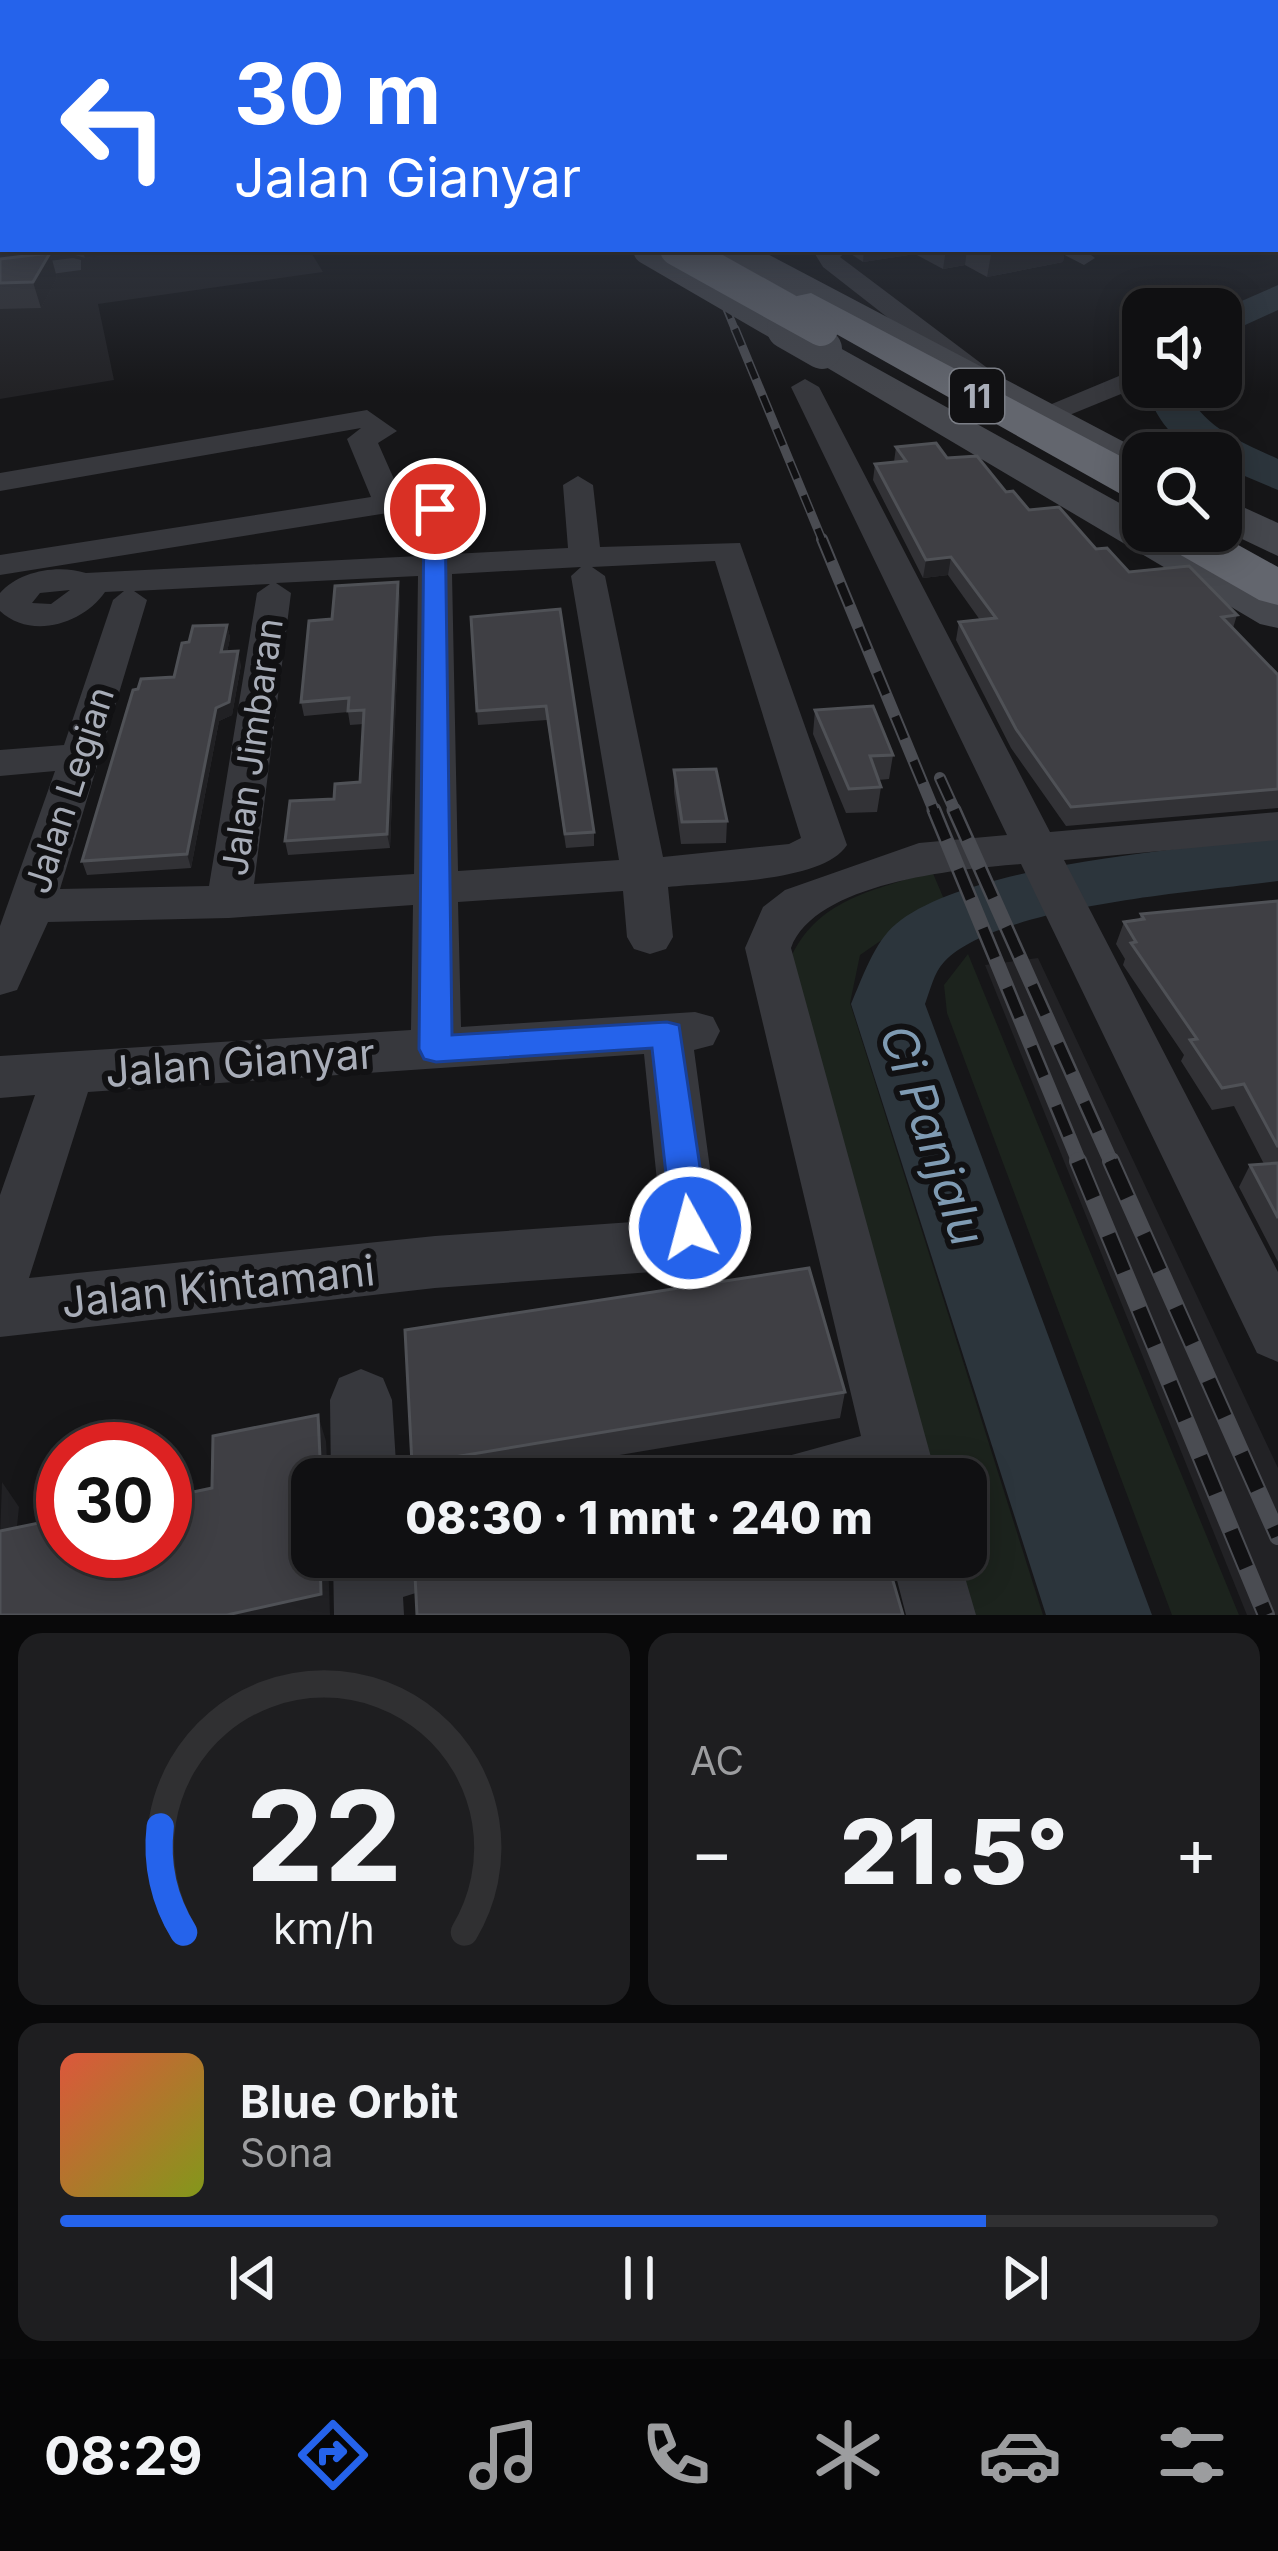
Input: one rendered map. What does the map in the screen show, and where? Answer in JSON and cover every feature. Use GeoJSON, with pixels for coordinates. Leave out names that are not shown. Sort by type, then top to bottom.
{"type":"FeatureCollection","features":[{"type":"Feature","properties":{"kind":"highway","name":"11"},"geometry":{"type":"LineString","coordinates":[[682,252],[814,332],[1122,501]]}},
{"type":"Feature","properties":{"kind":"highway","name":"11"},"geometry":{"type":"LineString","coordinates":[[712,252],[814,332],[1122,477]]}},
{"type":"Feature","properties":{"kind":"highway"},"geometry":{"type":"LineString","coordinates":[[1242,542],[1278,562]]}},
{"type":"Feature","properties":{"kind":"highway"},"geometry":{"type":"LineString","coordinates":[[1213,552],[1278,589]]}},
{"type":"Feature","properties":{"kind":"main road"},"geometry":{"type":"LineString","coordinates":[[656,252],[814,332],[1278,613]]}},
{"type":"Feature","properties":{"kind":"main road"},"geometry":{"type":"LineString","coordinates":[[737,252],[814,332],[1010,399],[1122,458]]}},
{"type":"Feature","properties":{"kind":"main road"},"geometry":{"type":"LineString","coordinates":[[1242,522],[1278,542]]}},
{"type":"Feature","properties":{"kind":"street"},"geometry":{"type":"LineString","coordinates":[[831,252],[826,254],[831,262],[1010,399]]}},
{"type":"Feature","properties":{"kind":"street"},"geometry":{"type":"LineString","coordinates":[[0,274],[73,265]]}},
{"type":"Feature","properties":{"kind":"street"},"geometry":{"type":"LineString","coordinates":[[814,332],[1041,858],[1278,1333]]}},
{"type":"Feature","properties":{"kind":"street"},"geometry":{"type":"LineString","coordinates":[[1045,417],[1122,383]]}},
{"type":"Feature","properties":{"kind":"street"},"geometry":{"type":"LineString","coordinates":[[0,482],[359,419],[383,430],[362,439],[389,504],[2,565]]}},
{"type":"Feature","properties":{"kind":"street"},"geometry":{"type":"LineString","coordinates":[[578,484],[587,566],[644,874],[650,937]]}},
{"type":"Feature","properties":{"kind":"street"},"geometry":{"type":"LineString","coordinates":[[435,509],[436,1049]]}},
{"type":"Feature","properties":{"kind":"street"},"geometry":{"type":"LineString","coordinates":[[7,608],[43,616],[71,588],[732,558],[825,845],[796,858],[644,874],[229,902],[32,906]]}},
{"type":"Feature","properties":{"kind":"street"},"geometry":{"type":"LineString","coordinates":[[2,565],[71,588],[130,600],[274,593],[435,574]]}},
{"type":"Feature","properties":{"kind":"street","name":"Jalan Jimbaran"},"geometry":{"type":"LineString","coordinates":[[229,902],[274,593]]}},
{"type":"Feature","properties":{"kind":"street","name":"Jalan Legian"},"geometry":{"type":"LineString","coordinates":[[0,976],[32,906],[130,600]]}},
{"type":"Feature","properties":{"kind":"street"},"geometry":{"type":"LineString","coordinates":[[0,763],[77,757]]}},
{"type":"Feature","properties":{"kind":"street"},"geometry":{"type":"LineString","coordinates":[[887,1458],[768,949],[778,920],[801,901],[919,858],[1041,858],[1278,826]]}},
{"type":"Feature","properties":{"kind":"street","name":"Jalan Gianyar"},"geometry":{"type":"LineString","coordinates":[[0,1077],[682,1032]]}},
{"type":"Feature","properties":{"kind":"street","name":"Jalan Kintamani"},"geometry":{"type":"LineString","coordinates":[[0,1309],[435,1262],[679,1244],[690,1228],[682,1032]]}},
{"type":"Feature","properties":{"kind":"street"},"geometry":{"type":"LineString","coordinates":[[0,1278],[69,1072]]}},
{"type":"Feature","properties":{"kind":"street"},"geometry":{"type":"LineString","coordinates":[[362,1400],[363,1458]]}},
{"type":"Feature","properties":{"kind":"street"},"geometry":{"type":"LineString","coordinates":[[930,1578],[940,1615]]}},
{"type":"Feature","properties":{"kind":"shaded area"},"geometry":{"type":"Polygon","coordinates":[[[0,252],[311,252],[323,272],[98,304],[114,380],[0,399],[0,252]]]}},
{"type":"Feature","properties":{"kind":"shaded area"},"geometry":{"type":"Polygon","coordinates":[[[932,871],[949,911],[902,926],[860,955],[850,1003],[1043,1615],[974,1615],[963,1578],[987,1578],[987,1458],[929,1458],[792,955],[818,920],[870,891],[932,871]]]}},
{"type":"Feature","properties":{"kind":"shaded area"},"geometry":{"type":"Polygon","coordinates":[[[968,954],[1239,1615],[1172,1615],[947,1013],[944,985],[968,954]]]}},
{"type":"Feature","properties":{"kind":"shaded area"},"geometry":{"type":"Polygon","coordinates":[[[1038,958],[1278,1468],[1278,1615],[1247,1615],[985,965],[1038,958]]]}},
{"type":"Feature","properties":{"kind":"building"},"geometry":{"type":"Polygon","coordinates":[[[50,253],[33,282],[0,283],[0,259],[50,253]]]}},
{"type":"Feature","properties":{"kind":"building"},"geometry":{"type":"Polygon","coordinates":[[[936,443],[947,458],[977,456],[1006,492],[1013,491],[1029,510],[1059,507],[1096,549],[1107,548],[1129,572],[1189,566],[1237,615],[1222,617],[1278,675],[1278,789],[1071,807],[1016,729],[959,622],[996,618],[951,557],[926,560],[875,464],[906,461],[896,447],[936,443]]]}},
{"type":"Feature","properties":{"kind":"building"},"geometry":{"type":"Polygon","coordinates":[[[398,582],[387,834],[285,841],[290,801],[334,799],[335,784],[360,782],[364,710],[348,711],[349,698],[301,702],[309,621],[332,619],[335,586],[398,582]]]}},
{"type":"Feature","properties":{"kind":"building"},"geometry":{"type":"Polygon","coordinates":[[[560,609],[594,832],[565,834],[546,706],[477,711],[471,617],[560,609]]]}},
{"type":"Feature","properties":{"kind":"building"},"geometry":{"type":"Polygon","coordinates":[[[227,625],[221,652],[238,651],[229,702],[216,708],[187,854],[82,861],[133,690],[141,679],[174,677],[182,643],[189,642],[193,626],[227,625]]]}},
{"type":"Feature","properties":{"kind":"building"},"geometry":{"type":"Polygon","coordinates":[[[873,706],[893,755],[870,756],[881,787],[849,789],[815,710],[873,706]]]}},
{"type":"Feature","properties":{"kind":"building"},"geometry":{"type":"Polygon","coordinates":[[[716,769],[727,821],[682,822],[674,770],[716,769]]]}},
{"type":"Feature","properties":{"kind":"building"},"geometry":{"type":"Polygon","coordinates":[[[1278,901],[1278,1147],[1244,1084],[1222,1088],[1190,1040],[1197,1039],[1131,943],[1136,942],[1124,922],[1144,919],[1141,914],[1278,901]]]}},
{"type":"Feature","properties":{"kind":"building"},"geometry":{"type":"Polygon","coordinates":[[[1278,1163],[1278,1218],[1250,1165],[1278,1163]]]}},
{"type":"Feature","properties":{"kind":"building"},"geometry":{"type":"Polygon","coordinates":[[[809,1268],[845,1392],[448,1458],[412,1458],[405,1330],[809,1268]]]}},
{"type":"Feature","properties":{"kind":"building"},"geometry":{"type":"Polygon","coordinates":[[[318,1415],[320,1458],[291,1458],[291,1578],[321,1578],[321,1594],[227,1615],[0,1615],[0,1531],[36,1524],[36,1578],[192,1578],[192,1492],[212,1488],[213,1436],[318,1415]]]}},
{"type":"Feature","properties":{"kind":"building"},"geometry":{"type":"Polygon","coordinates":[[[415,1578],[892,1578],[903,1615],[417,1615],[415,1578]]]}},
{"type":"Feature","properties":{"kind":"waterway"},"geometry":{"type":"LineString","coordinates":[[1242,314],[1278,296]]}},
{"type":"Feature","properties":{"kind":"waterway"},"geometry":{"type":"LineString","coordinates":[[1174,408],[1210,442],[1278,476]]}},
{"type":"Feature","properties":{"kind":"waterway","name":"Ci Panjalu"},"geometry":{"type":"LineString","coordinates":[[1099,1615],[888,1004],[917,945],[942,926],[982,910],[1087,886],[1278,859]]}},
{"type":"Feature","properties":{"kind":"railway"},"geometry":{"type":"LineString","coordinates":[[703,252],[736,332]]}},
{"type":"Feature","properties":{"kind":"railway"},"geometry":{"type":"LineString","coordinates":[[735,329],[823,542]]}},
{"type":"Feature","properties":{"kind":"railway"},"geometry":{"type":"LineString","coordinates":[[822,539],[935,813]]}},
{"type":"Feature","properties":{"kind":"railway"},"geometry":{"type":"LineString","coordinates":[[940,778],[956,813]]}},
{"type":"Feature","properties":{"kind":"railway"},"geometry":{"type":"LineString","coordinates":[[934,810],[1080,1164]]}},
{"type":"Feature","properties":{"kind":"railway"},"geometry":{"type":"LineString","coordinates":[[954,810],[1112,1164]]}},
{"type":"Feature","properties":{"kind":"railway"},"geometry":{"type":"LineString","coordinates":[[1078,1161],[1266,1615]]}},
{"type":"Feature","properties":{"kind":"railway"},"geometry":{"type":"LineString","coordinates":[[1111,1161],[1278,1536]]}},
{"type":"Feature","properties":{"kind":"route"},"geometry":{"type":"LineString","coordinates":[[435,509],[436,1049],[667,1034],[690,1228]]}}]}
